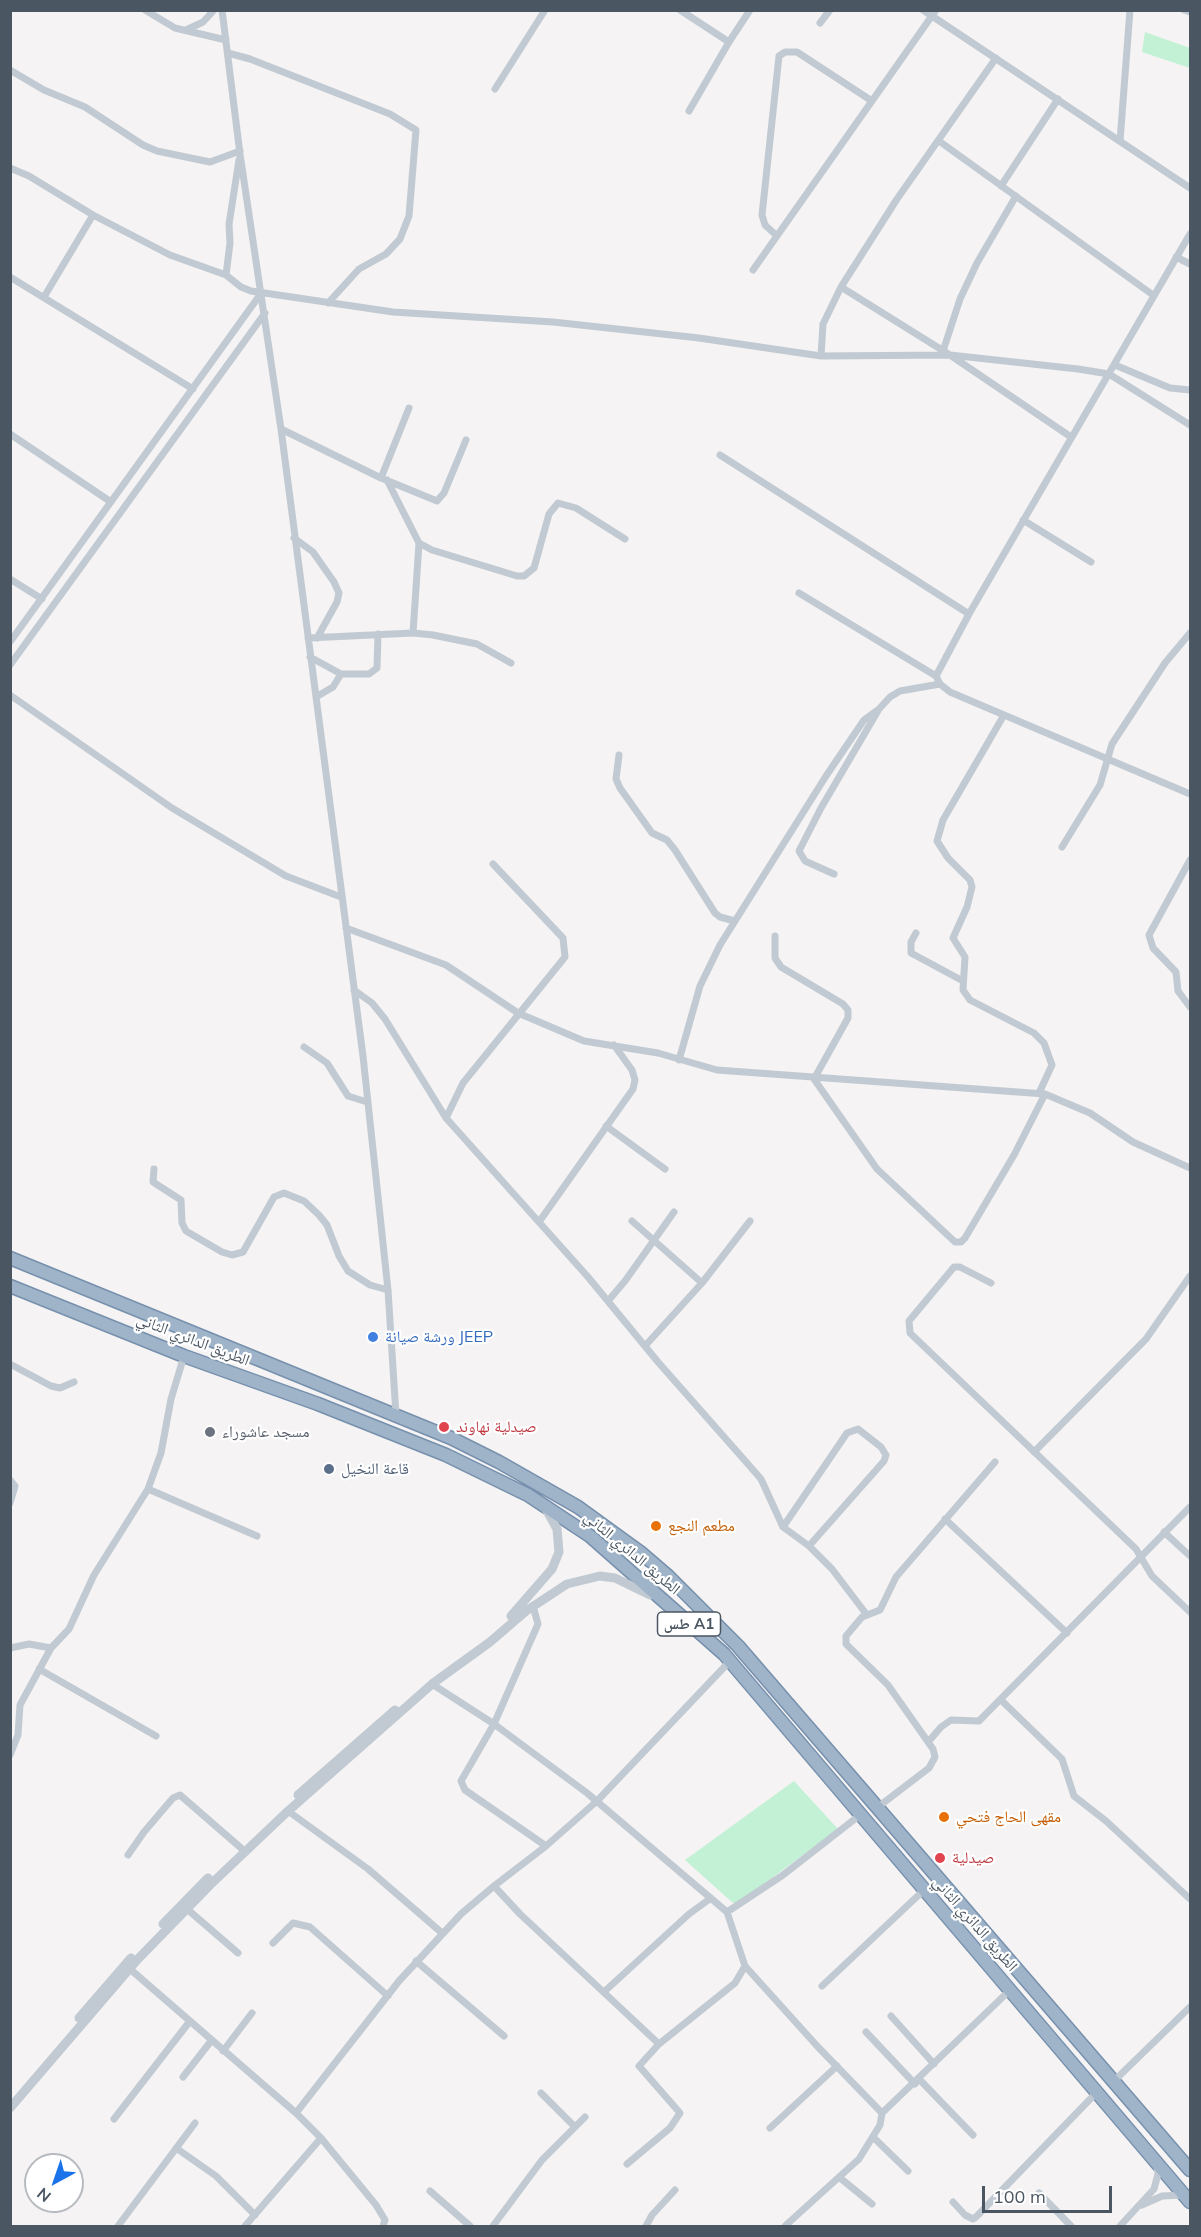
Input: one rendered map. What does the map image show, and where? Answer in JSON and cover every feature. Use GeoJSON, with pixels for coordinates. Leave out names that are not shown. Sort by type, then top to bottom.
{"type":"FeatureCollection","features":[{"type":"Feature","properties":{"kind":"highway","name":"الطريق الدائري الثاني"},"geometry":{"type":"LineString","coordinates":[[10,1258],[460,1443],[537,1483],[592,1516],[640,1552],[689,1596],[738,1646],[1191,2170]]}},
{"type":"Feature","properties":{"kind":"highway","name":"الطريق الدائري الثاني"},"geometry":{"type":"LineString","coordinates":[[10,1286],[184,1356],[399,1435],[490,1476],[543,1504],[590,1536],[730,1661],[1188,2199]]}},
{"type":"Feature","properties":{"kind":"street"},"geometry":{"type":"LineString","coordinates":[[145,10],[183,31],[226,40]]}},
{"type":"Feature","properties":{"kind":"street"},"geometry":{"type":"LineString","coordinates":[[183,31],[195,27],[214,10]]}},
{"type":"Feature","properties":{"kind":"street"},"geometry":{"type":"LineString","coordinates":[[222,10],[240,153],[281,429],[354,990],[388,1290],[396,1415]]}},
{"type":"Feature","properties":{"kind":"street"},"geometry":{"type":"LineString","coordinates":[[495,89],[545,10]]}},
{"type":"Feature","properties":{"kind":"street"},"geometry":{"type":"LineString","coordinates":[[680,10],[729,42]]}},
{"type":"Feature","properties":{"kind":"street"},"geometry":{"type":"LineString","coordinates":[[689,111],[750,10]]}},
{"type":"Feature","properties":{"kind":"street"},"geometry":{"type":"LineString","coordinates":[[820,23],[830,10]]}},
{"type":"Feature","properties":{"kind":"street"},"geometry":{"type":"LineString","coordinates":[[923,10],[934,14],[1191,188]]}},
{"type":"Feature","properties":{"kind":"street"},"geometry":{"type":"LineString","coordinates":[[1119,141],[1130,10]]}},
{"type":"Feature","properties":{"kind":"street"},"geometry":{"type":"LineString","coordinates":[[1184,10],[1191,12]]}},
{"type":"Feature","properties":{"kind":"street"},"geometry":{"type":"LineString","coordinates":[[753,270],[934,14]]}},
{"type":"Feature","properties":{"kind":"street"},"geometry":{"type":"LineString","coordinates":[[777,236],[765,225],[762,215],[779,56],[785,51],[797,52],[872,102]]}},
{"type":"Feature","properties":{"kind":"street"},"geometry":{"type":"LineString","coordinates":[[228,53],[250,59],[390,114],[416,130],[409,216],[400,239],[386,254],[360,269],[328,303]]}},
{"type":"Feature","properties":{"kind":"street"},"geometry":{"type":"LineString","coordinates":[[821,356],[823,324],[841,287],[996,58]]}},
{"type":"Feature","properties":{"kind":"street"},"geometry":{"type":"LineString","coordinates":[[10,70],[44,90],[85,107],[143,145],[157,151],[210,162],[240,153]]}},
{"type":"Feature","properties":{"kind":"street"},"geometry":{"type":"LineString","coordinates":[[1001,186],[1058,99]]}},
{"type":"Feature","properties":{"kind":"street"},"geometry":{"type":"LineString","coordinates":[[939,141],[1153,295]]}},
{"type":"Feature","properties":{"kind":"street"},"geometry":{"type":"LineString","coordinates":[[226,275],[230,243],[229,224],[240,153]]}},
{"type":"Feature","properties":{"kind":"street"},"geometry":{"type":"LineString","coordinates":[[10,168],[29,176],[93,215],[170,255],[226,275],[241,287],[262,292],[328,303],[432,315],[553,322],[699,338],[821,356],[946,353],[1109,374],[1188,423],[1191,414]]}},
{"type":"Feature","properties":{"kind":"street"},"geometry":{"type":"LineString","coordinates":[[946,353],[965,290],[1016,196]]}},
{"type":"Feature","properties":{"kind":"street"},"geometry":{"type":"LineString","coordinates":[[44,297],[93,215]]}},
{"type":"Feature","properties":{"kind":"street"},"geometry":{"type":"LineString","coordinates":[[936,676],[1023,520],[1115,365],[1153,295],[1191,234]]}},
{"type":"Feature","properties":{"kind":"street"},"geometry":{"type":"LineString","coordinates":[[1176,257],[1191,264]]}},
{"type":"Feature","properties":{"kind":"street"},"geometry":{"type":"LineString","coordinates":[[10,277],[193,388]]}},
{"type":"Feature","properties":{"kind":"street"},"geometry":{"type":"LineString","coordinates":[[841,287],[946,353],[1071,437]]}},
{"type":"Feature","properties":{"kind":"street"},"geometry":{"type":"LineString","coordinates":[[10,642],[262,292]]}},
{"type":"Feature","properties":{"kind":"street"},"geometry":{"type":"LineString","coordinates":[[10,665],[265,313]]}},
{"type":"Feature","properties":{"kind":"street"},"geometry":{"type":"LineString","coordinates":[[1115,365],[1170,388],[1191,390]]}},
{"type":"Feature","properties":{"kind":"street"},"geometry":{"type":"LineString","coordinates":[[409,408],[384,479],[420,543],[432,550],[524,576],[534,568],[549,514],[558,503],[576,508],[625,539]]}},
{"type":"Feature","properties":{"kind":"street"},"geometry":{"type":"LineString","coordinates":[[281,429],[384,479],[437,501],[441,500],[466,440]]}},
{"type":"Feature","properties":{"kind":"street"},"geometry":{"type":"LineString","coordinates":[[10,434],[111,502]]}},
{"type":"Feature","properties":{"kind":"street"},"geometry":{"type":"LineString","coordinates":[[720,455],[969,614]]}},
{"type":"Feature","properties":{"kind":"street"},"geometry":{"type":"LineString","coordinates":[[1023,520],[1092,562]]}},
{"type":"Feature","properties":{"kind":"street"},"geometry":{"type":"LineString","coordinates":[[294,538],[313,552],[330,575],[339,593],[337,603],[317,638]]}},
{"type":"Feature","properties":{"kind":"street"},"geometry":{"type":"LineString","coordinates":[[413,633],[420,543]]}},
{"type":"Feature","properties":{"kind":"street"},"geometry":{"type":"LineString","coordinates":[[10,579],[42,599]]}},
{"type":"Feature","properties":{"kind":"street"},"geometry":{"type":"LineString","coordinates":[[799,593],[936,676],[940,684],[950,692],[1191,794]]}},
{"type":"Feature","properties":{"kind":"street"},"geometry":{"type":"LineString","coordinates":[[308,638],[413,633],[477,644],[511,663]]}},
{"type":"Feature","properties":{"kind":"street"},"geometry":{"type":"LineString","coordinates":[[1062,847],[1100,785],[1112,744],[1165,663],[1191,633]]}},
{"type":"Feature","properties":{"kind":"street"},"geometry":{"type":"LineString","coordinates":[[310,657],[341,674],[369,675],[377,668],[378,634]]}},
{"type":"Feature","properties":{"kind":"street"},"geometry":{"type":"LineString","coordinates":[[316,697],[333,687],[341,674]]}},
{"type":"Feature","properties":{"kind":"street"},"geometry":{"type":"LineString","coordinates":[[680,1060],[700,986],[735,921],[864,720],[900,690],[940,684]]}},
{"type":"Feature","properties":{"kind":"street"},"geometry":{"type":"LineString","coordinates":[[10,695],[172,808],[286,876],[341,897]]}},
{"type":"Feature","properties":{"kind":"street"},"geometry":{"type":"LineString","coordinates":[[834,874],[806,861],[799,851],[820,808],[879,709]]}},
{"type":"Feature","properties":{"kind":"street"},"geometry":{"type":"LineString","coordinates":[[814,1078],[878,1169],[955,1242],[961,1242],[1014,1155],[1042,1094],[1052,1065],[1044,1042],[1034,1033],[970,999],[963,990],[965,957],[954,938],[968,907],[972,887],[970,880],[943,852],[937,841],[937,835],[1004,715]]}},
{"type":"Feature","properties":{"kind":"street"},"geometry":{"type":"LineString","coordinates":[[619,755],[616,779],[620,789],[652,833],[667,840],[675,850],[715,913],[726,920],[735,921]]}},
{"type":"Feature","properties":{"kind":"street"},"geometry":{"type":"LineString","coordinates":[[1191,860],[1149,934],[1153,948],[1176,972],[1178,991],[1191,1007]]}},
{"type":"Feature","properties":{"kind":"street"},"geometry":{"type":"LineString","coordinates":[[446,1118],[463,1083],[565,957],[566,948],[563,938],[493,864]]}},
{"type":"Feature","properties":{"kind":"street"},"geometry":{"type":"LineString","coordinates":[[346,928],[446,965],[518,1013],[584,1041],[614,1045],[717,1070],[1042,1094],[1082,1109],[1133,1142],[1191,1168]]}},
{"type":"Feature","properties":{"kind":"street"},"geometry":{"type":"LineString","coordinates":[[916,933],[909,948],[915,957],[963,981]]}},
{"type":"Feature","properties":{"kind":"street"},"geometry":{"type":"LineString","coordinates":[[775,936],[775,958],[781,966],[843,1004],[848,1010],[848,1018],[814,1078]]}},
{"type":"Feature","properties":{"kind":"street"},"geometry":{"type":"LineString","coordinates":[[354,990],[372,1003],[385,1019],[446,1118],[761,1479],[783,1527],[809,1546],[831,1569],[867,1615]]}},
{"type":"Feature","properties":{"kind":"street"},"geometry":{"type":"LineString","coordinates":[[539,1222],[633,1089],[635,1080],[632,1070],[614,1045]]}},
{"type":"Feature","properties":{"kind":"street"},"geometry":{"type":"LineString","coordinates":[[304,1047],[327,1063],[348,1096],[367,1102]]}},
{"type":"Feature","properties":{"kind":"street"},"geometry":{"type":"LineString","coordinates":[[606,1126],[665,1169]]}},
{"type":"Feature","properties":{"kind":"street"},"geometry":{"type":"LineString","coordinates":[[154,1169],[153,1182],[181,1200],[182,1223],[186,1231],[222,1252],[232,1255],[243,1252],[274,1197],[284,1193],[304,1201],[319,1215],[327,1225],[339,1256],[348,1271],[370,1285],[388,1290]]}},
{"type":"Feature","properties":{"kind":"street"},"geometry":{"type":"LineString","coordinates":[[608,1301],[674,1212]]}},
{"type":"Feature","properties":{"kind":"street"},"geometry":{"type":"LineString","coordinates":[[632,1221],[702,1283]]}},
{"type":"Feature","properties":{"kind":"street"},"geometry":{"type":"LineString","coordinates":[[645,1346],[702,1283],[750,1221]]}},
{"type":"Feature","properties":{"kind":"street"},"geometry":{"type":"LineString","coordinates":[[991,1282],[960,1267],[954,1267],[909,1321],[908,1327],[915,1339],[1140,1556],[1152,1576],[1191,1612]]}},
{"type":"Feature","properties":{"kind":"street"},"geometry":{"type":"LineString","coordinates":[[1034,1452],[1146,1339],[1191,1276]]}},
{"type":"Feature","properties":{"kind":"street"},"geometry":{"type":"LineString","coordinates":[[10,1755],[18,1735],[20,1705],[51,1647],[69,1629],[94,1575],[148,1489],[161,1453],[171,1399],[184,1356]]}},
{"type":"Feature","properties":{"kind":"street"},"geometry":{"type":"LineString","coordinates":[[10,1364],[51,1386],[60,1388],[74,1382]]}},
{"type":"Feature","properties":{"kind":"street"},"geometry":{"type":"LineString","coordinates":[[783,1527],[848,1433],[858,1429],[881,1447],[886,1455],[884,1461],[809,1546]]}},
{"type":"Feature","properties":{"kind":"street"},"geometry":{"type":"LineString","coordinates":[[878,1807],[929,1768],[934,1757],[929,1741],[888,1685],[846,1644],[846,1636],[867,1615],[880,1610],[896,1577],[995,1462]]}},
{"type":"Feature","properties":{"kind":"street"},"geometry":{"type":"LineString","coordinates":[[10,1480],[15,1486],[10,1503]]}},
{"type":"Feature","properties":{"kind":"street"},"geometry":{"type":"LineString","coordinates":[[148,1489],[257,1536]]}},
{"type":"Feature","properties":{"kind":"street"},"geometry":{"type":"LineString","coordinates":[[10,2101],[102,1990],[187,1899],[343,1754],[498,1629],[521,1607],[552,1569],[559,1552],[557,1529],[543,1504]]}},
{"type":"Feature","properties":{"kind":"street"},"geometry":{"type":"LineString","coordinates":[[929,1741],[945,1723],[956,1719],[976,1722],[1001,1700],[1140,1556],[1191,1508]]}},
{"type":"Feature","properties":{"kind":"street"},"geometry":{"type":"LineString","coordinates":[[945,1519],[1067,1633]]}},
{"type":"Feature","properties":{"kind":"street"},"geometry":{"type":"LineString","coordinates":[[1164,1532],[1191,1556]]}},
{"type":"Feature","properties":{"kind":"street"},"geometry":{"type":"LineString","coordinates":[[10,2108],[130,1969],[187,1909],[288,1811],[432,1684],[490,1642],[533,1606],[567,1584],[600,1576],[615,1578],[670,1607]]}},
{"type":"Feature","properties":{"kind":"street"},"geometry":{"type":"LineString","coordinates":[[533,1606],[538,1624],[494,1724],[463,1775],[461,1786],[546,1846]]}},
{"type":"Feature","properties":{"kind":"street"},"geometry":{"type":"LineString","coordinates":[[10,1648],[29,1644],[51,1647]]}},
{"type":"Feature","properties":{"kind":"street"},"geometry":{"type":"LineString","coordinates":[[296,2113],[388,1996],[442,1933],[476,1900],[546,1846],[597,1801],[730,1661]]}},
{"type":"Feature","properties":{"kind":"street"},"geometry":{"type":"LineString","coordinates":[[39,1669],[156,1736]]}},
{"type":"Feature","properties":{"kind":"street"},"geometry":{"type":"LineString","coordinates":[[432,1684],[494,1724],[597,1801],[727,1912],[745,1966],[882,2113]]}},
{"type":"Feature","properties":{"kind":"street"},"geometry":{"type":"LineString","coordinates":[[1001,1700],[1062,1759],[1074,1796],[1106,1821],[1191,1899]]}},
{"type":"Feature","properties":{"kind":"street"},"geometry":{"type":"LineString","coordinates":[[128,1855],[173,1798],[180,1795],[241,1848]]}},
{"type":"Feature","properties":{"kind":"street"},"geometry":{"type":"LineString","coordinates":[[288,1811],[368,1869],[442,1933]]}},
{"type":"Feature","properties":{"kind":"street"},"geometry":{"type":"LineString","coordinates":[[727,1912],[783,1875],[860,1815]]}},
{"type":"Feature","properties":{"kind":"street"},"geometry":{"type":"LineString","coordinates":[[494,1886],[520,1914],[605,1990],[659,2044]]}},
{"type":"Feature","properties":{"kind":"street"},"geometry":{"type":"LineString","coordinates":[[822,1986],[924,1890]]}},
{"type":"Feature","properties":{"kind":"street"},"geometry":{"type":"LineString","coordinates":[[605,1990],[689,1914],[711,1898]]}},
{"type":"Feature","properties":{"kind":"street"},"geometry":{"type":"LineString","coordinates":[[187,1909],[238,1953]]}},
{"type":"Feature","properties":{"kind":"street"},"geometry":{"type":"LineString","coordinates":[[273,1943],[293,1923],[310,1927],[388,1996]]}},
{"type":"Feature","properties":{"kind":"street"},"geometry":{"type":"LineString","coordinates":[[416,1962],[504,2036]]}},
{"type":"Feature","properties":{"kind":"street"},"geometry":{"type":"LineString","coordinates":[[627,2164],[670,2128],[679,2116],[679,2111],[639,2068],[659,2044],[735,1983],[745,1966]]}},
{"type":"Feature","properties":{"kind":"street"},"geometry":{"type":"LineString","coordinates":[[130,1969],[296,2113],[321,2138],[376,2205],[384,2223],[391,2226]]}},
{"type":"Feature","properties":{"kind":"street"},"geometry":{"type":"LineString","coordinates":[[784,2226],[859,2159],[880,2125],[882,2113],[1010,1990]]}},
{"type":"Feature","properties":{"kind":"street"},"geometry":{"type":"LineString","coordinates":[[1114,2081],[1191,2007]]}},
{"type":"Feature","properties":{"kind":"street"},"geometry":{"type":"LineString","coordinates":[[223,2051],[252,2013]]}},
{"type":"Feature","properties":{"kind":"street"},"geometry":{"type":"LineString","coordinates":[[891,2016],[934,2064]]}},
{"type":"Feature","properties":{"kind":"street"},"geometry":{"type":"LineString","coordinates":[[114,2119],[190,2021]]}},
{"type":"Feature","properties":{"kind":"street"},"geometry":{"type":"LineString","coordinates":[[867,2032],[973,2135]]}},
{"type":"Feature","properties":{"kind":"street"},"geometry":{"type":"LineString","coordinates":[[183,2077],[211,2041]]}},
{"type":"Feature","properties":{"kind":"street"},"geometry":{"type":"LineString","coordinates":[[770,2128],[837,2066]]}},
{"type":"Feature","properties":{"kind":"street"},"geometry":{"type":"LineString","coordinates":[[953,2202],[965,2215],[973,2219],[976,2217],[1098,2091]]}},
{"type":"Feature","properties":{"kind":"street"},"geometry":{"type":"LineString","coordinates":[[541,2093],[576,2127]]}},
{"type":"Feature","properties":{"kind":"street"},"geometry":{"type":"LineString","coordinates":[[493,2226],[542,2160],[585,2117]]}},
{"type":"Feature","properties":{"kind":"street"},"geometry":{"type":"LineString","coordinates":[[118,2226],[195,2123]]}},
{"type":"Feature","properties":{"kind":"street"},"geometry":{"type":"LineString","coordinates":[[873,2137],[908,2171]]}},
{"type":"Feature","properties":{"kind":"street"},"geometry":{"type":"LineString","coordinates":[[245,2226],[321,2138]]}},
{"type":"Feature","properties":{"kind":"street"},"geometry":{"type":"LineString","coordinates":[[176,2148],[216,2176],[255,2215]]}},
{"type":"Feature","properties":{"kind":"street"},"geometry":{"type":"LineString","coordinates":[[1120,2226],[1157,2182],[1155,2159]]}},
{"type":"Feature","properties":{"kind":"street"},"geometry":{"type":"LineString","coordinates":[[839,2177],[872,2204]]}},
{"type":"Feature","properties":{"kind":"street"},"geometry":{"type":"LineString","coordinates":[[646,2226],[652,2215],[675,2190]]}},
{"type":"Feature","properties":{"kind":"street"},"geometry":{"type":"LineString","coordinates":[[430,2191],[470,2226]]}},
{"type":"Feature","properties":{"kind":"street"},"geometry":{"type":"LineString","coordinates":[[1039,2193],[1071,2226]]}},
{"type":"Feature","properties":{"kind":"street"},"geometry":{"type":"LineString","coordinates":[[1139,2206],[1162,2196],[1178,2194],[1188,2199]]}},
{"type":"Feature","properties":{"kind":"green space"},"geometry":{"type":"Polygon","coordinates":[[[1145,32],[1190,48],[1190,68],[1142,52],[1145,32]]]}},
{"type":"Feature","properties":{"kind":"green space"},"geometry":{"type":"Polygon","coordinates":[[[794,1781],[838,1829],[738,1903],[733,1903],[685,1860],[794,1781]]]}},
{"type":"Feature","properties":{"kind":"place","name":"ورشة صيانة JEEP"},"geometry":{"type":"Point","coordinates":[373,1337]}},
{"type":"Feature","properties":{"kind":"place","name":"صيدلية نهاوند"},"geometry":{"type":"Point","coordinates":[444,1427]}},
{"type":"Feature","properties":{"kind":"place","name":"مسجد عاشوراء"},"geometry":{"type":"Point","coordinates":[210,1432]}},
{"type":"Feature","properties":{"kind":"place","name":"قاعة النخيل"},"geometry":{"type":"Point","coordinates":[329,1469]}},
{"type":"Feature","properties":{"kind":"place","name":"مطعم النجع"},"geometry":{"type":"Point","coordinates":[656,1526]}},
{"type":"Feature","properties":{"kind":"place","name":"مقهى الحاج فتحي"},"geometry":{"type":"Point","coordinates":[944,1817]}},
{"type":"Feature","properties":{"kind":"place","name":"صيدلية"},"geometry":{"type":"Point","coordinates":[940,1858]}}]}
